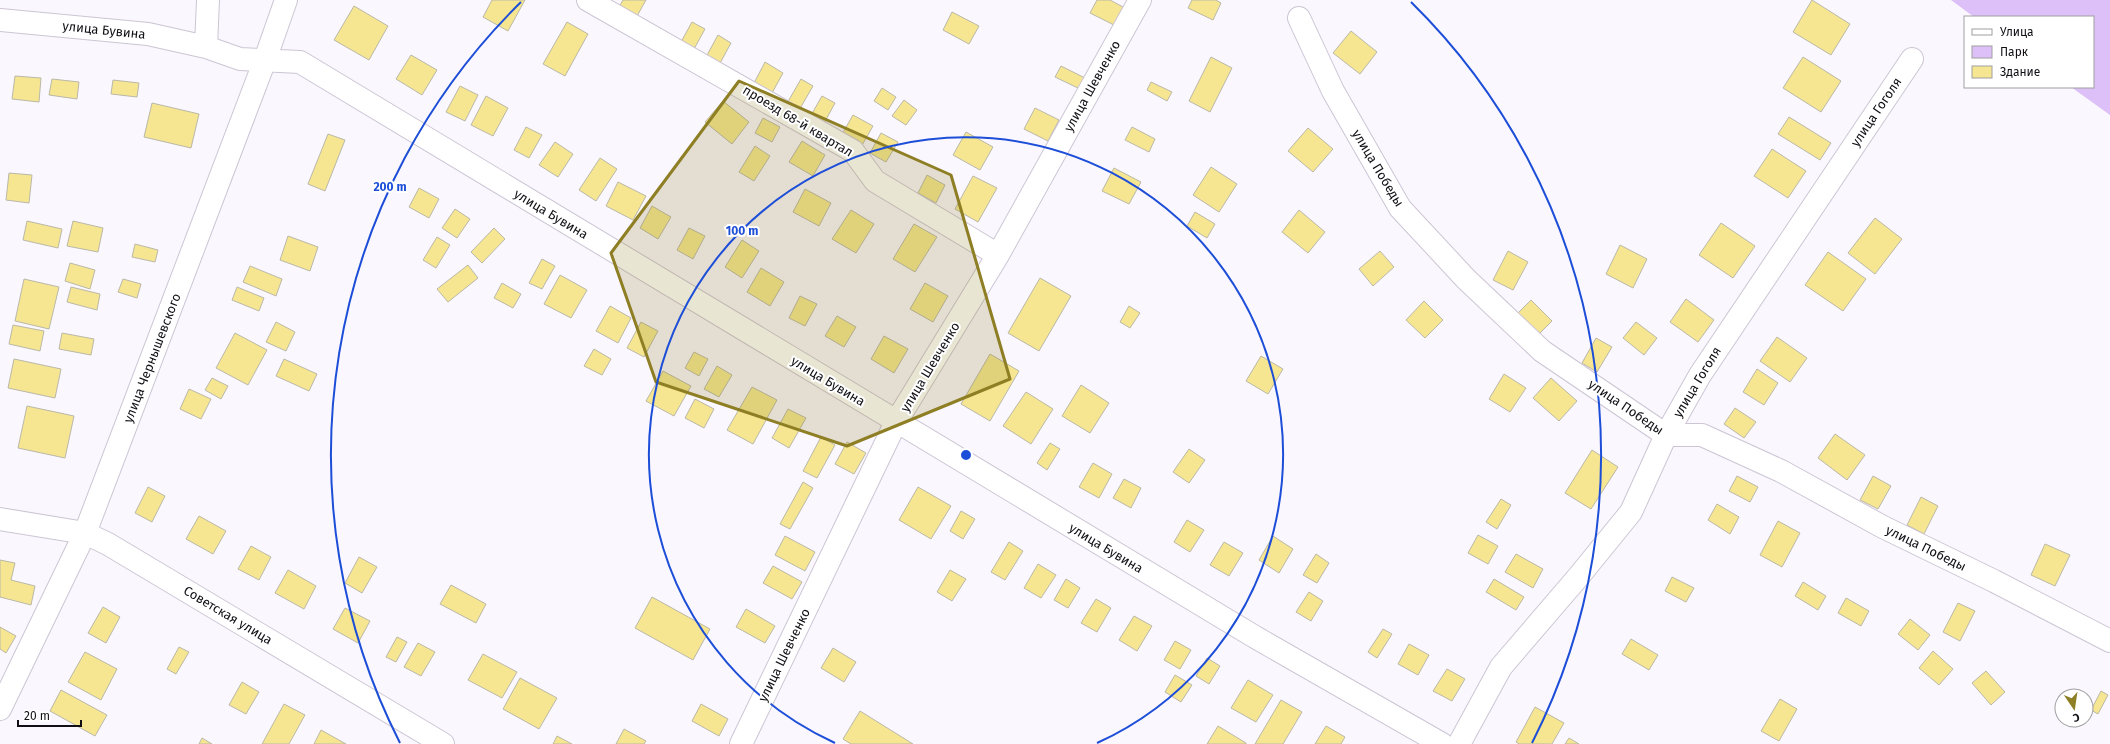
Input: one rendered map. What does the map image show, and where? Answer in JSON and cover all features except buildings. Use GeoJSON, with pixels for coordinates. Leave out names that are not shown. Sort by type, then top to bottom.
{"type":"FeatureCollection","features":[{"type":"Feature","properties":{"kind":"street"},"geometry":{"type":"LineString","coordinates":[[206,47],[208,0]]}},
{"type":"Feature","properties":{"kind":"street","name":"улица Чернышевского"},"geometry":{"type":"LineString","coordinates":[[0,709],[85,533],[265,60],[286,0]]}},
{"type":"Feature","properties":{"kind":"street","name":"проезд 68-й квартал"},"geometry":{"type":"LineString","coordinates":[[588,0],[853,151],[875,181],[998,255]]}},
{"type":"Feature","properties":{"kind":"street","name":"улица Шевченко"},"geometry":{"type":"LineString","coordinates":[[741,744],[896,422],[998,255],[1140,0]]}},
{"type":"Feature","properties":{"kind":"street","name":"улица Победы"},"geometry":{"type":"LineString","coordinates":[[1299,18],[1333,91],[1400,208],[1466,279],[1542,351],[1666,435],[1702,436],[1781,471],[1883,527],[1994,581],[2110,641]]}},
{"type":"Feature","properties":{"kind":"street","name":"улица Бувина"},"geometry":{"type":"LineString","coordinates":[[0,20],[148,34],[206,47],[240,59],[300,62],[1255,637],[1442,744]]}},
{"type":"Feature","properties":{"kind":"street","name":"улица Гоголя"},"geometry":{"type":"LineString","coordinates":[[1459,744],[1501,667],[1631,512],[1666,435],[1700,375],[1912,59]]}},
{"type":"Feature","properties":{"kind":"street","name":"Советская улица"},"geometry":{"type":"LineString","coordinates":[[0,519],[85,533],[108,544],[444,744]]}},
{"type":"Feature","properties":{"kind":"highlighted area"},"geometry":{"type":"Polygon","coordinates":[[[739,81],[951,175],[1010,379],[847,446],[656,382],[611,253],[739,81]]]}},
{"type":"Feature","properties":{"kind":"green space"},"geometry":{"type":"Polygon","coordinates":[[[1951,0],[2110,0],[2110,115],[2072,88],[2094,88],[2094,16],[1973,16],[1951,0]]]}}]}
